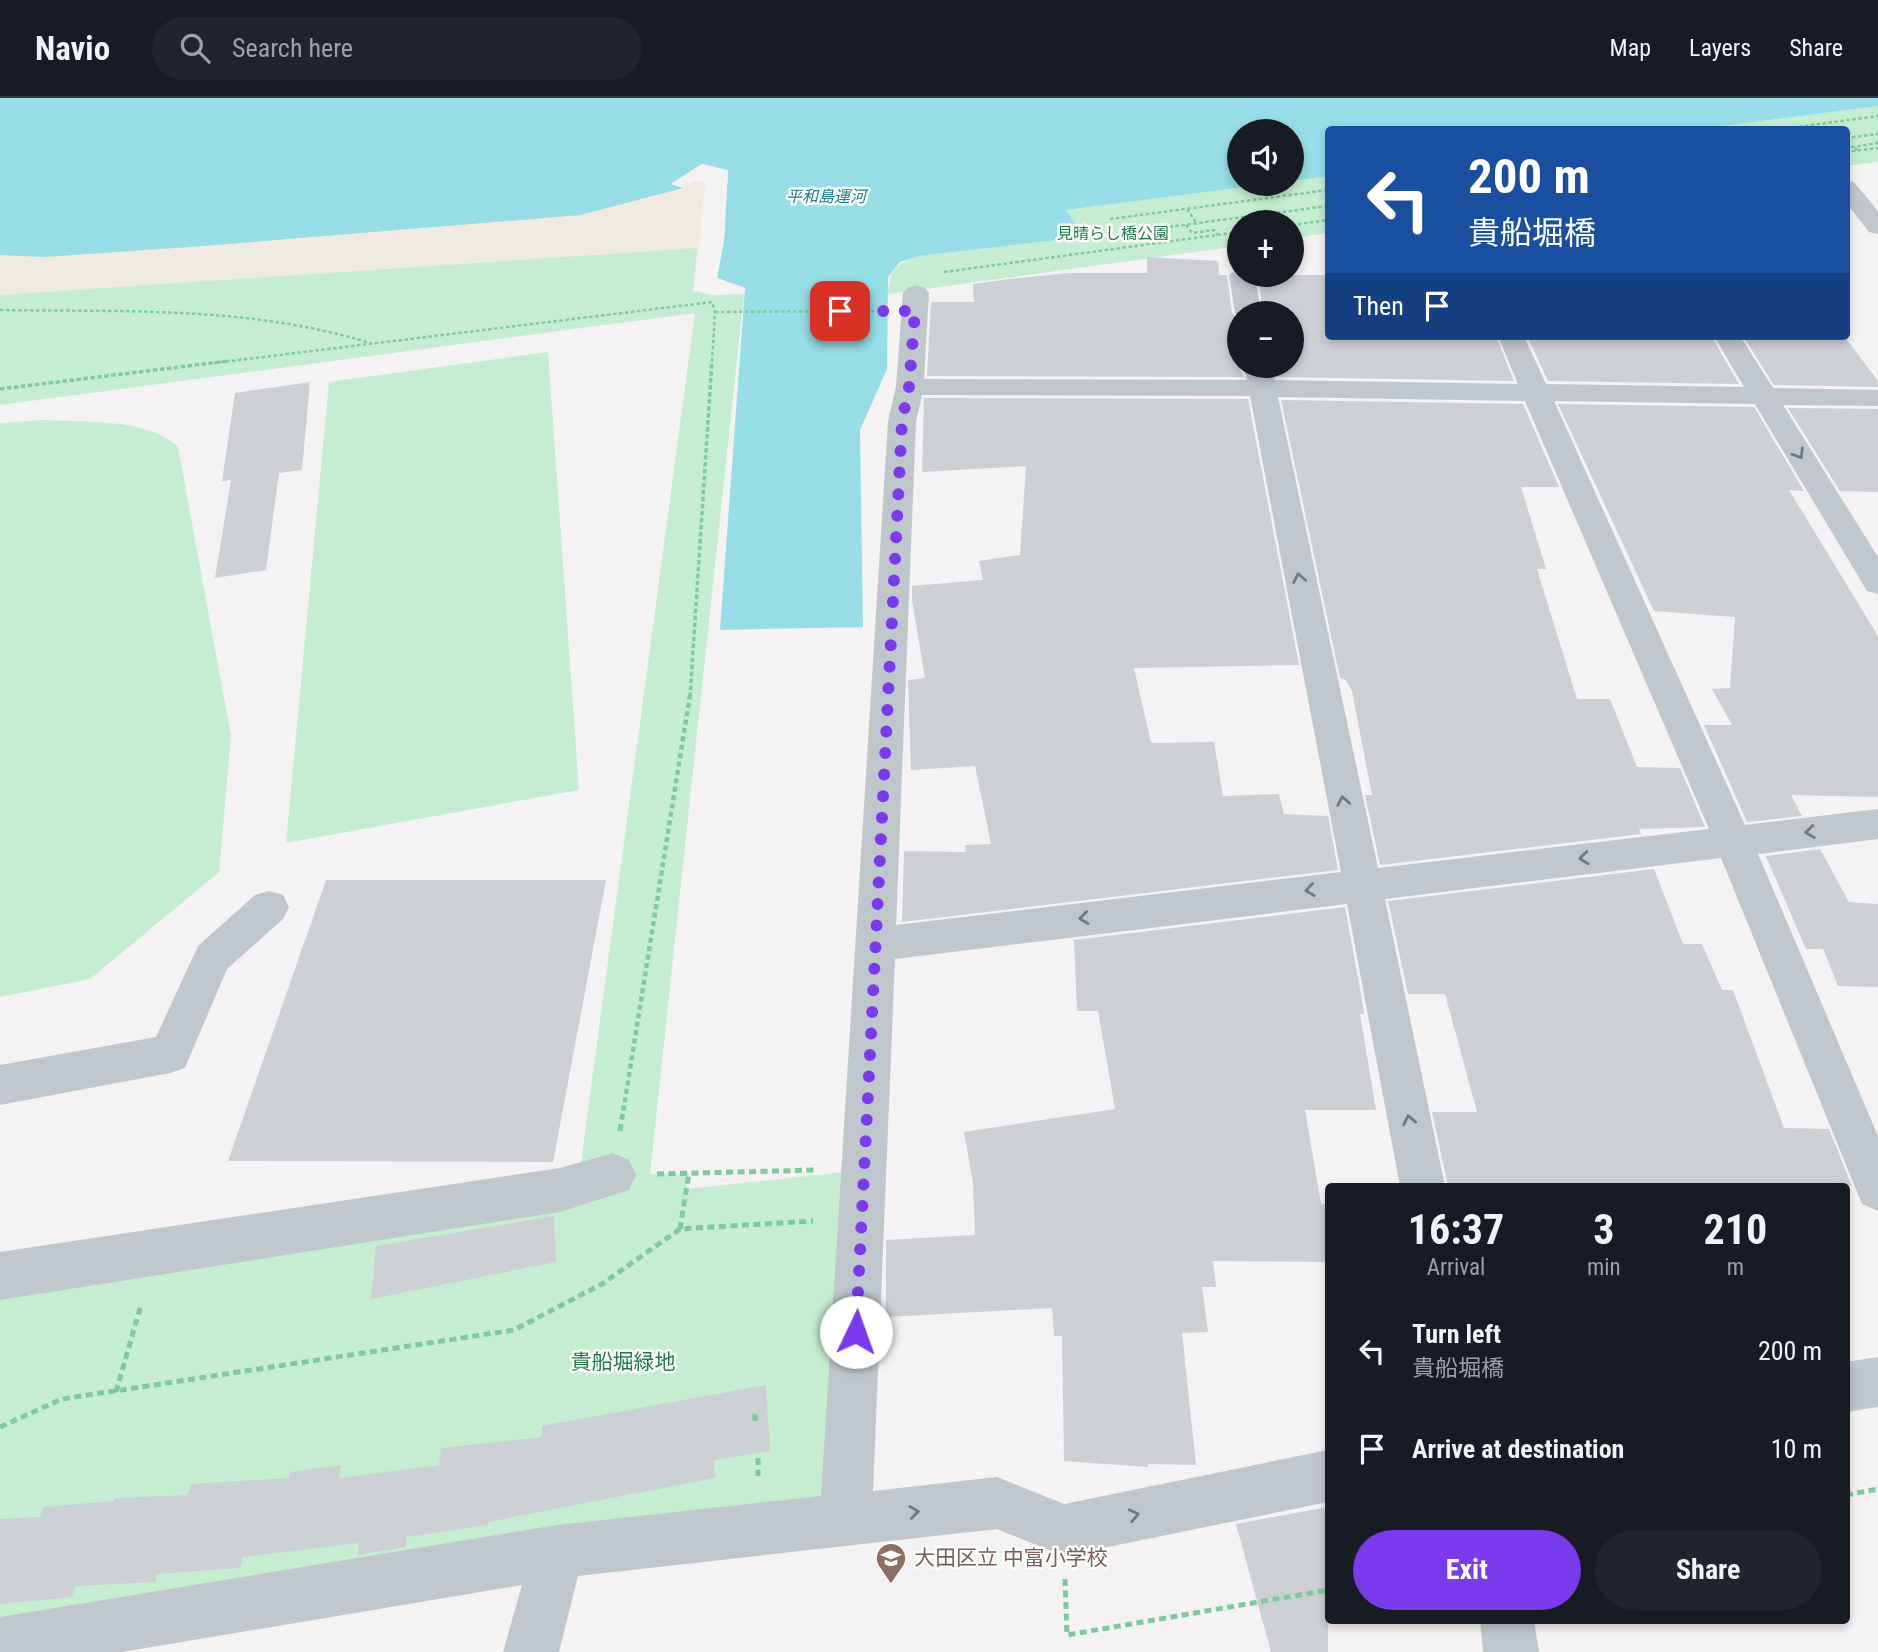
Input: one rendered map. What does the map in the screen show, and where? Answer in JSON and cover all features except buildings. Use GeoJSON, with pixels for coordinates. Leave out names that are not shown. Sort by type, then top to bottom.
{"type":"FeatureCollection","features":[{"type":"Feature","properties":{"kind":"street"},"geometry":{"type":"LineString","coordinates":[[1850,192],[1878,226]]}},
{"type":"Feature","properties":{"kind":"street"},"geometry":{"type":"LineString","coordinates":[[846,1520],[902,421],[909,387],[915,302]]}},
{"type":"Feature","properties":{"kind":"street"},"geometry":{"type":"LineString","coordinates":[[1513,340],[1733,842],[1878,1188]]}},
{"type":"Feature","properties":{"kind":"street"},"geometry":{"type":"LineString","coordinates":[[1729,340],[1878,583]]}},
{"type":"Feature","properties":{"kind":"street"},"geometry":{"type":"LineString","coordinates":[[909,387],[1227,378]]}},
{"type":"Feature","properties":{"kind":"street"},"geometry":{"type":"LineString","coordinates":[[1259,378],[1422,1183]]}},
{"type":"Feature","properties":{"kind":"street"},"geometry":{"type":"LineString","coordinates":[[1276,378],[1534,393],[1878,398]]}},
{"type":"Feature","properties":{"kind":"street"},"geometry":{"type":"LineString","coordinates":[[876,943],[1878,824]]}},
{"type":"Feature","properties":{"kind":"street"},"geometry":{"type":"LineString","coordinates":[[0,1085],[170,1054],[212,958],[269,907]]}},
{"type":"Feature","properties":{"kind":"street"},"geometry":{"type":"LineString","coordinates":[[0,1276],[560,1190],[613,1175]]}},
{"type":"Feature","properties":{"kind":"street"},"geometry":{"type":"LineString","coordinates":[[1850,1386],[1878,1382]]}},
{"type":"Feature","properties":{"kind":"street"},"geometry":{"type":"LineString","coordinates":[[0,1645],[557,1552],[998,1503],[1064,1530],[1325,1477]]}},
{"type":"Feature","properties":{"kind":"street"},"geometry":{"type":"LineString","coordinates":[[531,1652],[557,1552]]}},
{"type":"Feature","properties":{"kind":"street"},"geometry":{"type":"LineString","coordinates":[[1508,1624],[1511,1652]]}},
{"type":"Feature","properties":{"kind":"path"},"geometry":{"type":"LineString","coordinates":[[1804,126],[1878,116]]}},
{"type":"Feature","properties":{"kind":"path"},"geometry":{"type":"LineString","coordinates":[[1870,117],[1878,122]]}},
{"type":"Feature","properties":{"kind":"path"},"geometry":{"type":"LineString","coordinates":[[1850,138],[1878,134]]}},
{"type":"Feature","properties":{"kind":"path"},"geometry":{"type":"LineString","coordinates":[[1850,151],[1878,145]]}},
{"type":"Feature","properties":{"kind":"path"},"geometry":{"type":"LineString","coordinates":[[1110,219],[1325,190]]}},
{"type":"Feature","properties":{"kind":"path"},"geometry":{"type":"LineString","coordinates":[[1122,233],[1325,206]]}},
{"type":"Feature","properties":{"kind":"path"},"geometry":{"type":"LineString","coordinates":[[1187,209],[1197,223]]}},
{"type":"Feature","properties":{"kind":"path"},"geometry":{"type":"LineString","coordinates":[[1304,223],[1325,220]]}},
{"type":"Feature","properties":{"kind":"path"},"geometry":{"type":"LineString","coordinates":[[1186,225],[1192,233],[1214,230],[1227,238]]}},
{"type":"Feature","properties":{"kind":"path"},"geometry":{"type":"LineString","coordinates":[[715,312],[915,302],[919,282],[941,272],[1227,242]]}},
{"type":"Feature","properties":{"kind":"path"},"geometry":{"type":"LineString","coordinates":[[0,389],[712,302],[715,312],[690,698],[613,1175],[863,1170]]}},
{"type":"Feature","properties":{"kind":"path"},"geometry":{"type":"LineString","coordinates":[[0,310],[230,317],[283,323],[371,343]]}},
{"type":"Feature","properties":{"kind":"path"},"geometry":{"type":"LineString","coordinates":[[680,1229],[689,1173]]}},
{"type":"Feature","properties":{"kind":"path"},"geometry":{"type":"LineString","coordinates":[[0,1427],[62,1399],[514,1330],[602,1284],[680,1229],[863,1219]]}},
{"type":"Feature","properties":{"kind":"path"},"geometry":{"type":"LineString","coordinates":[[116,1392],[156,1252]]}},
{"type":"Feature","properties":{"kind":"path"},"geometry":{"type":"LineString","coordinates":[[1850,1494],[1878,1489]]}},
{"type":"Feature","properties":{"kind":"path"},"geometry":{"type":"LineString","coordinates":[[1064,1530],[1067,1635],[1325,1591]]}},
{"type":"Feature","properties":{"kind":"green space"},"geometry":{"type":"Polygon","coordinates":[[[1878,106],[1878,162],[1850,166],[1850,126],[1723,126],[1878,106]]]}},
{"type":"Feature","properties":{"kind":"green space","name":"見晴らし橋公園"},"geometry":{"type":"Polygon","coordinates":[[[1325,176],[1325,233],[1304,236],[1304,210],[1227,210],[1227,248],[888,294],[892,273],[900,265],[919,256],[1082,237],[1065,210],[1227,189],[1227,196],[1304,196],[1304,179],[1325,176]]]}},
{"type":"Feature","properties":{"kind":"green space","name":"貴船堀緑地"},"geometry":{"type":"Polygon","coordinates":[[[693,181],[705,181],[693,291],[714,295],[744,294],[650,1174],[689,1173],[687,1189],[863,1170],[846,1520],[0,1646],[0,1279],[578,1185],[695,313],[0,405],[0,255],[44,257],[683,188],[693,181]]]}},
{"type":"Feature","properties":{"kind":"green space"},"geometry":{"type":"Polygon","coordinates":[[[548,352],[579,790],[286,843],[329,382],[548,352]]]}},
{"type":"Feature","properties":{"kind":"green space"},"geometry":{"type":"Polygon","coordinates":[[[44,420],[132,426],[165,437],[178,447],[231,736],[219,872],[90,979],[0,997],[0,423],[44,420]]]}},
{"type":"Feature","properties":{"kind":"sand"},"geometry":{"type":"Polygon","coordinates":[[[693,181],[705,181],[699,248],[0,295],[0,255],[44,257],[580,215],[683,188],[693,181]]]}},
{"type":"Feature","properties":{"kind":"water","name":"平和島運河"},"geometry":{"type":"Polygon","coordinates":[[[0,98],[1878,98],[1878,106],[1723,126],[1325,126],[1325,176],[1304,179],[1304,119],[1227,119],[1227,189],[1066,210],[1083,237],[919,256],[900,262],[888,277],[887,369],[860,430],[863,627],[720,630],[745,288],[717,278],[724,240],[728,170],[702,164],[672,183],[683,188],[580,215],[44,257],[0,255],[0,98]]]}},
{"type":"Feature","properties":{"kind":"pier"},"geometry":{"type":"Polygon","coordinates":[[[702,164],[728,171],[724,240],[717,278],[745,288],[744,294],[714,279],[725,173],[703,167],[679,183],[686,186],[683,188],[671,184],[702,164]]]}},
{"type":"Feature","properties":{"kind":"place","name":"大田区立 中富小学校"},"geometry":{"type":"Point","coordinates":[891,1585]}},
{"type":"Feature","properties":{"kind":"route"},"geometry":{"type":"LineString","coordinates":[[840,311],[915,311],[909,387],[902,421],[856,1332]]}}]}
